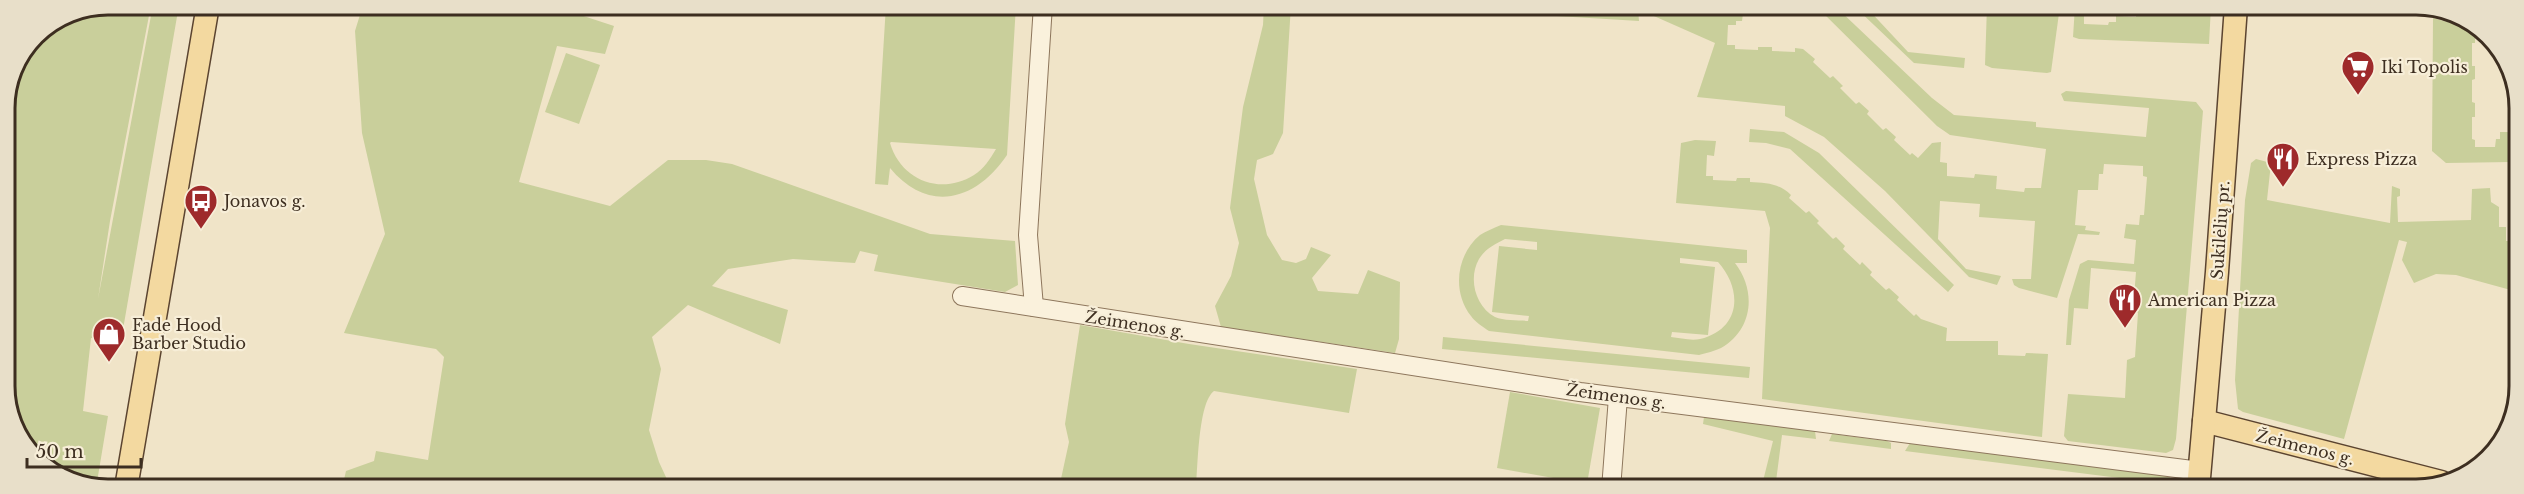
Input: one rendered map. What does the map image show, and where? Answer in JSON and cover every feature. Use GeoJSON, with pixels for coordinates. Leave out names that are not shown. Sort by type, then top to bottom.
{"type":"FeatureCollection","features":[{"type":"Feature","properties":{"kind":"main road"},"geometry":{"type":"LineString","coordinates":[[128,479],[206,15]]}},
{"type":"Feature","properties":{"kind":"main road","name":"Sukilėlių pr."},"geometry":{"type":"LineString","coordinates":[[2199,479],[2235,15]]}},
{"type":"Feature","properties":{"kind":"main road","name":"Žeimenos g."},"geometry":{"type":"LineString","coordinates":[[2204,421],[2426,478]]}},
{"type":"Feature","properties":{"kind":"street"},"geometry":{"type":"LineString","coordinates":[[1034,307],[1028,235],[1042,15]]}},
{"type":"Feature","properties":{"kind":"street","name":"Žeimenos g."},"geometry":{"type":"LineString","coordinates":[[962,296],[1618,397],[2192,479]]}},
{"type":"Feature","properties":{"kind":"street"},"geometry":{"type":"LineString","coordinates":[[1612,479],[1618,397]]}},
{"type":"Feature","properties":{"kind":"green space"},"geometry":{"type":"Polygon","coordinates":[[[149,15],[110,221],[98,299],[151,15],[177,15],[121,341],[91,338],[83,411],[108,416],[98,478],[72,472],[47,456],[27,433],[20,416],[15,386],[15,108],[17,90],[22,72],[31,56],[42,42],[56,31],[72,22],[90,17],[149,15]]]}},
{"type":"Feature","properties":{"kind":"green space"},"geometry":{"type":"Polygon","coordinates":[[[360,15],[580,15],[614,26],[605,54],[557,46],[519,182],[610,206],[668,160],[706,160],[732,164],[930,234],[1015,241],[1018,285],[1005,292],[874,271],[878,255],[860,251],[855,263],[793,259],[728,269],[712,286],[788,310],[780,344],[688,305],[652,337],[661,369],[649,430],[667,479],[344,479],[346,471],[374,461],[376,451],[428,460],[444,357],[436,349],[344,333],[385,234],[362,133],[355,31],[360,15]]]}},
{"type":"Feature","properties":{"kind":"green space"},"geometry":{"type":"Polygon","coordinates":[[[885,15],[1015,15],[1007,155],[995,171],[981,183],[951,196],[936,196],[920,192],[905,183],[890,168],[888,185],[875,184],[885,15]],[[890,143],[903,167],[923,181],[935,184],[961,181],[974,175],[984,167],[996,149],[890,143]]]}},
{"type":"Feature","properties":{"kind":"green space"},"geometry":{"type":"Polygon","coordinates":[[[1264,15],[1290,15],[1283,133],[1273,154],[1257,160],[1254,179],[1267,235],[1282,260],[1296,263],[1306,259],[1311,247],[1331,255],[1312,278],[1318,291],[1358,294],[1368,270],[1400,282],[1399,339],[1395,353],[1221,327],[1215,306],[1231,276],[1239,243],[1230,208],[1243,107],[1264,15]]]}},
{"type":"Feature","properties":{"kind":"green space"},"geometry":{"type":"Polygon","coordinates":[[[1541,15],[1638,15],[1639,21],[1541,15]]]}},
{"type":"Feature","properties":{"kind":"green space"},"geometry":{"type":"Polygon","coordinates":[[[1652,15],[1743,15],[1742,21],[1736,21],[1736,25],[1728,25],[1727,45],[1735,45],[1735,49],[1758,50],[1758,47],[1772,47],[1772,51],[1795,52],[1795,48],[1803,49],[1815,59],[1813,62],[1830,78],[1833,76],[1843,86],[1840,88],[1856,104],[1859,102],[1869,111],[1867,114],[1883,130],[1886,128],[1896,137],[1894,140],[1910,155],[1912,153],[1918,158],[1932,143],[1941,142],[1940,162],[1947,163],[1947,176],[1974,178],[1975,174],[1997,176],[1996,189],[2024,192],[2025,188],[2041,188],[2046,149],[1950,135],[1937,126],[1825,15],[1844,15],[1932,98],[1954,115],[2036,122],[2036,127],[2146,137],[2149,108],[2064,101],[2061,94],[2066,91],[2196,102],[2203,111],[2176,439],[2173,450],[2166,453],[2068,441],[2064,436],[2068,394],[2125,398],[2127,360],[2135,357],[2138,313],[2133,310],[2136,272],[2091,268],[2088,309],[2074,308],[2071,345],[2066,345],[2069,300],[2080,264],[2088,260],[2134,264],[2136,240],[2124,238],[2126,224],[2139,225],[2140,215],[2144,215],[2147,177],[2143,176],[2143,166],[2104,164],[2103,174],[2099,174],[2098,190],[2078,190],[2075,225],[2086,226],[2085,230],[2100,232],[2099,235],[2078,234],[2057,298],[2019,288],[2014,285],[2012,279],[2031,279],[2035,221],[1979,217],[1980,204],[1940,201],[1938,239],[1966,269],[2001,276],[1997,285],[1969,277],[1885,191],[1824,137],[1785,116],[1785,106],[1697,97],[1715,43],[1652,15]]]}},
{"type":"Feature","properties":{"kind":"green space"},"geometry":{"type":"Polygon","coordinates":[[[1863,15],[1873,15],[1908,52],[1965,58],[1964,68],[1914,63],[1863,15]]]}},
{"type":"Feature","properties":{"kind":"green space"},"geometry":{"type":"Polygon","coordinates":[[[1987,15],[2059,15],[2051,72],[1992,68],[1985,65],[1987,15]]]}},
{"type":"Feature","properties":{"kind":"green space"},"geometry":{"type":"Polygon","coordinates":[[[2074,15],[2084,15],[2084,24],[2108,25],[2109,22],[2116,22],[2116,16],[2211,15],[2209,44],[2073,37],[2074,15]]]}},
{"type":"Feature","properties":{"kind":"green space"},"geometry":{"type":"Polygon","coordinates":[[[2433,18],[2458,25],[2475,36],[2475,43],[2472,43],[2472,66],[2475,66],[2475,79],[2472,80],[2472,102],[2475,103],[2475,117],[2472,117],[2472,139],[2475,140],[2475,147],[2495,147],[2496,139],[2500,139],[2500,132],[2509,132],[2509,162],[2446,163],[2432,151],[2433,18]]]}},
{"type":"Feature","properties":{"kind":"green space"},"geometry":{"type":"Polygon","coordinates":[[[566,53],[600,65],[579,124],[545,112],[566,53]]]}},
{"type":"Feature","properties":{"kind":"green space"},"geometry":{"type":"Polygon","coordinates":[[[1750,129],[1784,132],[1819,153],[1954,285],[1948,292],[1790,149],[1766,143],[1749,142],[1750,129]]]}},
{"type":"Feature","properties":{"kind":"green space"},"geometry":{"type":"Polygon","coordinates":[[[1695,140],[1716,141],[1714,156],[1707,155],[1706,176],[1713,176],[1713,180],[1736,181],[1737,178],[1750,178],[1750,182],[1772,184],[1782,188],[1791,195],[1789,198],[1806,213],[1809,211],[1819,221],[1817,223],[1833,239],[1836,237],[1845,246],[1843,249],[1860,265],[1862,262],[1872,272],[1870,275],[1886,290],[1889,288],[1899,297],[1897,300],[1914,316],[1916,314],[1921,319],[1947,328],[1946,341],[1998,341],[1998,355],[2048,354],[2042,437],[1762,399],[1770,228],[1765,211],[1676,203],[1681,143],[1695,140]]]}},
{"type":"Feature","properties":{"kind":"green space"},"geometry":{"type":"Polygon","coordinates":[[[2256,159],[2271,163],[2267,200],[2390,223],[2392,186],[2400,189],[2400,196],[2397,197],[2398,222],[2471,220],[2472,189],[2490,188],[2491,202],[2499,207],[2499,227],[2506,227],[2506,241],[2509,241],[2509,290],[2456,275],[2436,274],[2414,283],[2402,260],[2407,242],[2399,240],[2344,439],[2238,409],[2235,380],[2245,200],[2251,163],[2256,159]]]}},
{"type":"Feature","properties":{"kind":"green space"},"geometry":{"type":"Polygon","coordinates":[[[1501,225],[1747,250],[1747,263],[1735,263],[1746,285],[1748,308],[1745,320],[1732,340],[1721,348],[1699,355],[1489,331],[1471,316],[1465,306],[1461,296],[1459,274],[1472,243],[1480,235],[1501,225]],[[1505,239],[1481,255],[1474,275],[1475,291],[1483,306],[1495,317],[1528,321],[1529,316],[1492,312],[1499,246],[1537,250],[1537,242],[1505,239]],[[1680,258],[1680,263],[1715,267],[1708,335],[1672,332],[1671,337],[1700,339],[1714,334],[1724,327],[1730,318],[1734,307],[1732,284],[1718,262],[1680,258]]]}},
{"type":"Feature","properties":{"kind":"green space"},"geometry":{"type":"Polygon","coordinates":[[[1080,325],[1357,369],[1349,413],[1214,391],[1205,408],[1202,421],[1196,479],[1061,479],[1069,442],[1065,424],[1080,325]]]}},
{"type":"Feature","properties":{"kind":"green space"},"geometry":{"type":"Polygon","coordinates":[[[1443,337],[1750,367],[1749,378],[1442,349],[1443,337]]]}},
{"type":"Feature","properties":{"kind":"green space"},"geometry":{"type":"Polygon","coordinates":[[[1510,392],[1600,408],[1588,479],[1559,479],[1497,468],[1510,392]]]}},
{"type":"Feature","properties":{"kind":"green space"},"geometry":{"type":"Polygon","coordinates":[[[1704,417],[1815,431],[1816,439],[1782,435],[1776,479],[1764,479],[1773,441],[1703,424],[1704,417]]]}},
{"type":"Feature","properties":{"kind":"green space"},"geometry":{"type":"Polygon","coordinates":[[[1832,434],[1887,441],[1891,443],[1891,449],[1829,441],[1832,434]]]}},
{"type":"Feature","properties":{"kind":"green space"},"geometry":{"type":"Polygon","coordinates":[[[1910,443],[2170,477],[2170,479],[2127,479],[1905,451],[1910,443]]]}},
{"type":"Feature","properties":{"kind":"place","name":"Iki Topolis"},"geometry":{"type":"Point","coordinates":[2358,96]}},
{"type":"Feature","properties":{"kind":"place","name":"Express Pizza"},"geometry":{"type":"Point","coordinates":[2283,188]}},
{"type":"Feature","properties":{"kind":"place","name":"Jonavos g."},"geometry":{"type":"Point","coordinates":[201,230]}},
{"type":"Feature","properties":{"kind":"place","name":"American Pizza"},"geometry":{"type":"Point","coordinates":[2125,329]}},
{"type":"Feature","properties":{"kind":"place","name":"Fade Hood Barber Studio"},"geometry":{"type":"Point","coordinates":[109,363]}}]}
